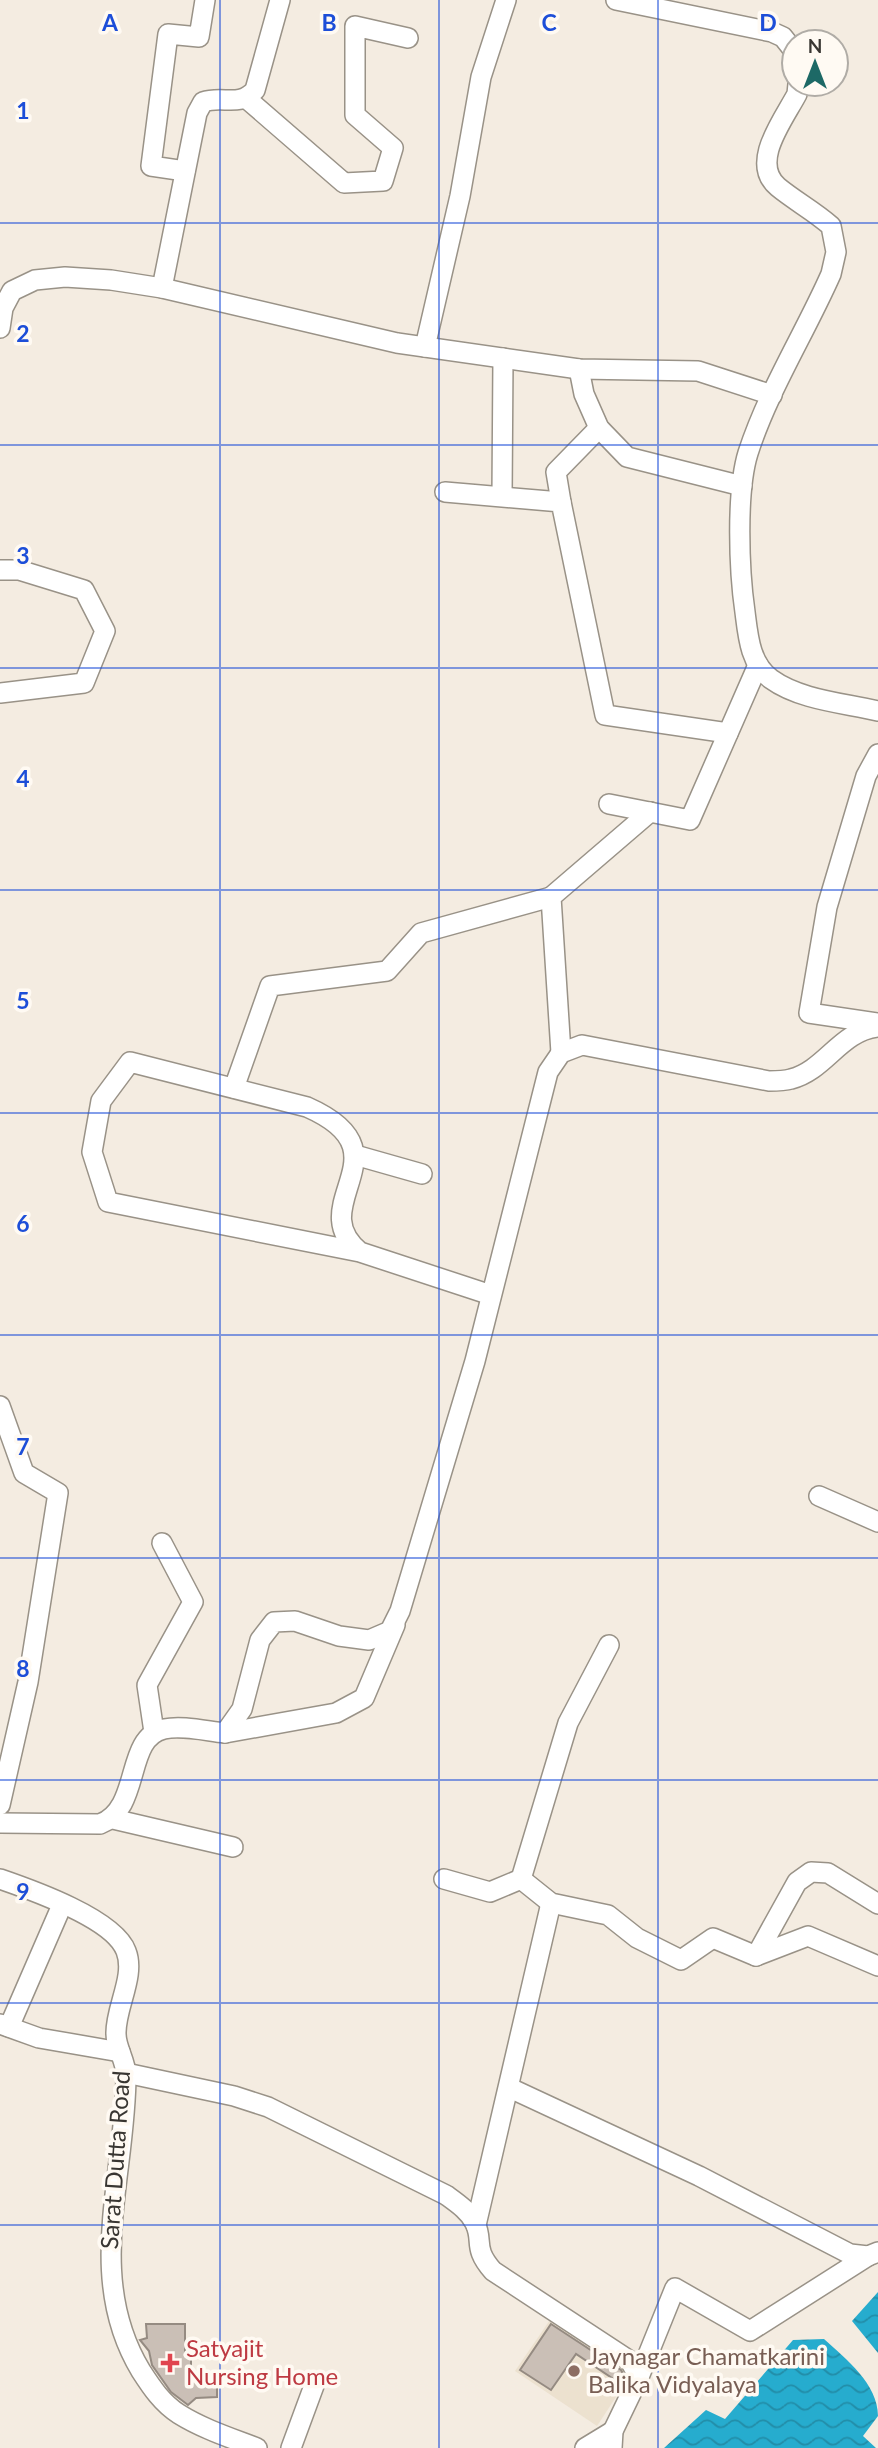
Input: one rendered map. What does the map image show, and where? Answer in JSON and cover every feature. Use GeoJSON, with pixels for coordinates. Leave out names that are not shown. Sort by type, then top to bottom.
{"type":"FeatureCollection","features":[{"type":"Feature","properties":{"kind":"street"},"geometry":{"type":"LineString","coordinates":[[185,170],[151,166],[168,34],[199,37],[205,0]]}},
{"type":"Feature","properties":{"kind":"street"},"geometry":{"type":"LineString","coordinates":[[162,288],[197,113],[203,102],[214,99],[237,102],[247,99],[259,81],[280,0]]}},
{"type":"Feature","properties":{"kind":"street"},"geometry":{"type":"LineString","coordinates":[[425,347],[460,196],[481,77],[506,0]]}},
{"type":"Feature","properties":{"kind":"street"},"geometry":{"type":"LineString","coordinates":[[616,0],[780,36]]}},
{"type":"Feature","properties":{"kind":"street"},"geometry":{"type":"LineString","coordinates":[[247,99],[344,183],[383,181],[393,148],[355,115],[355,26],[408,38]]}},
{"type":"Feature","properties":{"kind":"street"},"geometry":{"type":"LineString","coordinates":[[795,98],[768,150],[768,175],[775,185],[831,226],[836,252],[831,274],[772,395],[748,454],[742,486],[742,588],[750,647],[758,665],[770,678],[789,690],[878,711]]}},
{"type":"Feature","properties":{"kind":"street"},"geometry":{"type":"LineString","coordinates":[[0,328],[3,308],[12,291],[35,280],[65,277],[162,288],[425,347],[579,369],[698,370],[772,395]]}},
{"type":"Feature","properties":{"kind":"street"},"geometry":{"type":"LineString","coordinates":[[502,496],[503,358]]}},
{"type":"Feature","properties":{"kind":"street"},"geometry":{"type":"LineString","coordinates":[[579,369],[584,394],[599,428],[627,457],[742,486]]}},
{"type":"Feature","properties":{"kind":"street"},"geometry":{"type":"LineString","coordinates":[[599,428],[556,471],[605,715],[728,733]]}},
{"type":"Feature","properties":{"kind":"street"},"geometry":{"type":"LineString","coordinates":[[445,492],[561,502]]}},
{"type":"Feature","properties":{"kind":"street"},"geometry":{"type":"LineString","coordinates":[[0,570],[19,570],[84,590],[105,631],[84,683],[0,693]]}},
{"type":"Feature","properties":{"kind":"street"},"geometry":{"type":"LineString","coordinates":[[609,804],[690,820],[758,665]]}},
{"type":"Feature","properties":{"kind":"street"},"geometry":{"type":"LineString","coordinates":[[878,754],[866,776],[827,906],[809,1013],[878,1025]]}},
{"type":"Feature","properties":{"kind":"street"},"geometry":{"type":"LineString","coordinates":[[234,1088],[270,986],[387,971],[421,933],[551,897],[650,812]]}},
{"type":"Feature","properties":{"kind":"street"},"geometry":{"type":"LineString","coordinates":[[551,897],[561,1053]]}},
{"type":"Feature","properties":{"kind":"street"},"geometry":{"type":"LineString","coordinates":[[0,1823],[100,1824],[113,1819],[121,1810],[145,1742],[154,1732],[168,1728],[225,1733],[336,1713],[364,1698],[400,1612],[475,1362],[548,1072],[561,1053],[582,1045],[769,1081],[792,1079],[812,1068],[845,1038],[878,1025]]}},
{"type":"Feature","properties":{"kind":"street"},"geometry":{"type":"LineString","coordinates":[[360,1252],[346,1241],[340,1222],[355,1155],[346,1130],[331,1117],[307,1107],[130,1062],[101,1101],[92,1152],[108,1202],[360,1252],[491,1295]]}},
{"type":"Feature","properties":{"kind":"street"},"geometry":{"type":"LineString","coordinates":[[355,1155],[422,1174]]}},
{"type":"Feature","properties":{"kind":"street"},"geometry":{"type":"LineString","coordinates":[[0,1406],[24,1473],[58,1493],[28,1682],[0,1805]]}},
{"type":"Feature","properties":{"kind":"street"},"geometry":{"type":"LineString","coordinates":[[819,1496],[878,1522]]}},
{"type":"Feature","properties":{"kind":"street"},"geometry":{"type":"LineString","coordinates":[[154,1732],[147,1685],[193,1602],[162,1543]]}},
{"type":"Feature","properties":{"kind":"street"},"geometry":{"type":"LineString","coordinates":[[225,1733],[242,1709],[260,1640],[274,1622],[295,1621],[339,1636],[369,1640],[390,1631],[400,1612]]}},
{"type":"Feature","properties":{"kind":"street"},"geometry":{"type":"LineString","coordinates":[[444,1880],[490,1892],[521,1878],[568,1723],[609,1645]]}},
{"type":"Feature","properties":{"kind":"street"},"geometry":{"type":"LineString","coordinates":[[113,1819],[233,1847]]}},
{"type":"Feature","properties":{"kind":"street"},"geometry":{"type":"LineString","coordinates":[[756,1956],[797,1882],[811,1872],[828,1873],[878,1904]]}},
{"type":"Feature","properties":{"kind":"street"},"geometry":{"type":"LineString","coordinates":[[521,1878],[551,1903],[608,1915],[637,1938],[681,1960],[713,1938],[756,1956],[808,1936],[878,1966]]}},
{"type":"Feature","properties":{"kind":"street","name":"Sarat Dutta Road"},"geometry":{"type":"LineString","coordinates":[[0,1879],[98,1922],[116,1934],[127,1951],[128,1967],[115,2037],[126,2073],[110,2230],[110,2270],[117,2318],[133,2357],[156,2395],[179,2413],[257,2448]]}},
{"type":"Feature","properties":{"kind":"street"},"geometry":{"type":"LineString","coordinates":[[551,1903],[476,2225],[479,2251],[493,2271],[630,2361],[639,2377]]}},
{"type":"Feature","properties":{"kind":"street"},"geometry":{"type":"LineString","coordinates":[[62,1905],[4,2026],[39,2038],[120,2052]]}},
{"type":"Feature","properties":{"kind":"street"},"geometry":{"type":"LineString","coordinates":[[126,2073],[234,2096],[268,2107],[446,2195],[463,2207],[476,2225]]}},
{"type":"Feature","properties":{"kind":"street"},"geometry":{"type":"LineString","coordinates":[[510,2088],[699,2176],[850,2254],[873,2254]]}},
{"type":"Feature","properties":{"kind":"street"},"geometry":{"type":"LineString","coordinates":[[585,2448],[612,2440],[675,2288],[750,2330],[873,2254]]}},
{"type":"Feature","properties":{"kind":"street"},"geometry":{"type":"LineString","coordinates":[[291,2448],[315,2383]]}},
{"type":"Feature","properties":{"kind":"shaded area","name":"Jaynagar Chamatkarini Balika Vidyalaya"},"geometry":{"type":"Polygon","coordinates":[[[552,2317],[633,2371],[597,2426],[515,2371],[552,2317]]]}},
{"type":"Feature","properties":{"kind":"water"},"geometry":{"type":"Polygon","coordinates":[[[878,2292],[878,2353],[852,2321],[878,2292]]]}},
{"type":"Feature","properties":{"kind":"water"},"geometry":{"type":"Polygon","coordinates":[[[824,2339],[859,2373],[873,2393],[878,2416],[863,2436],[876,2448],[664,2448],[706,2410],[725,2419],[793,2340],[824,2339]]]}},
{"type":"Feature","properties":{"kind":"building","name":"Satyajit Nursing Home"},"geometry":{"type":"Polygon","coordinates":[[[146,2324],[185,2324],[185,2355],[191,2356],[191,2374],[217,2373],[217,2397],[196,2398],[188,2405],[171,2392],[152,2365],[149,2351],[140,2340],[147,2338],[146,2324]]]}},
{"type":"Feature","properties":{"kind":"building","name":"Jaynagar Chamatkarini Balika Vidyalaya"},"geometry":{"type":"Polygon","coordinates":[[[551,2324],[621,2370],[625,2377],[621,2384],[576,2354],[551,2390],[520,2370],[551,2324]]]}},
{"type":"Feature","properties":{"kind":"place","name":"Satyajit Nursing Home"},"geometry":{"type":"Point","coordinates":[170,2363]}},
{"type":"Feature","properties":{"kind":"place","name":"Jaynagar Chamatkarini Balika Vidyalaya"},"geometry":{"type":"Point","coordinates":[574,2371]}}]}
